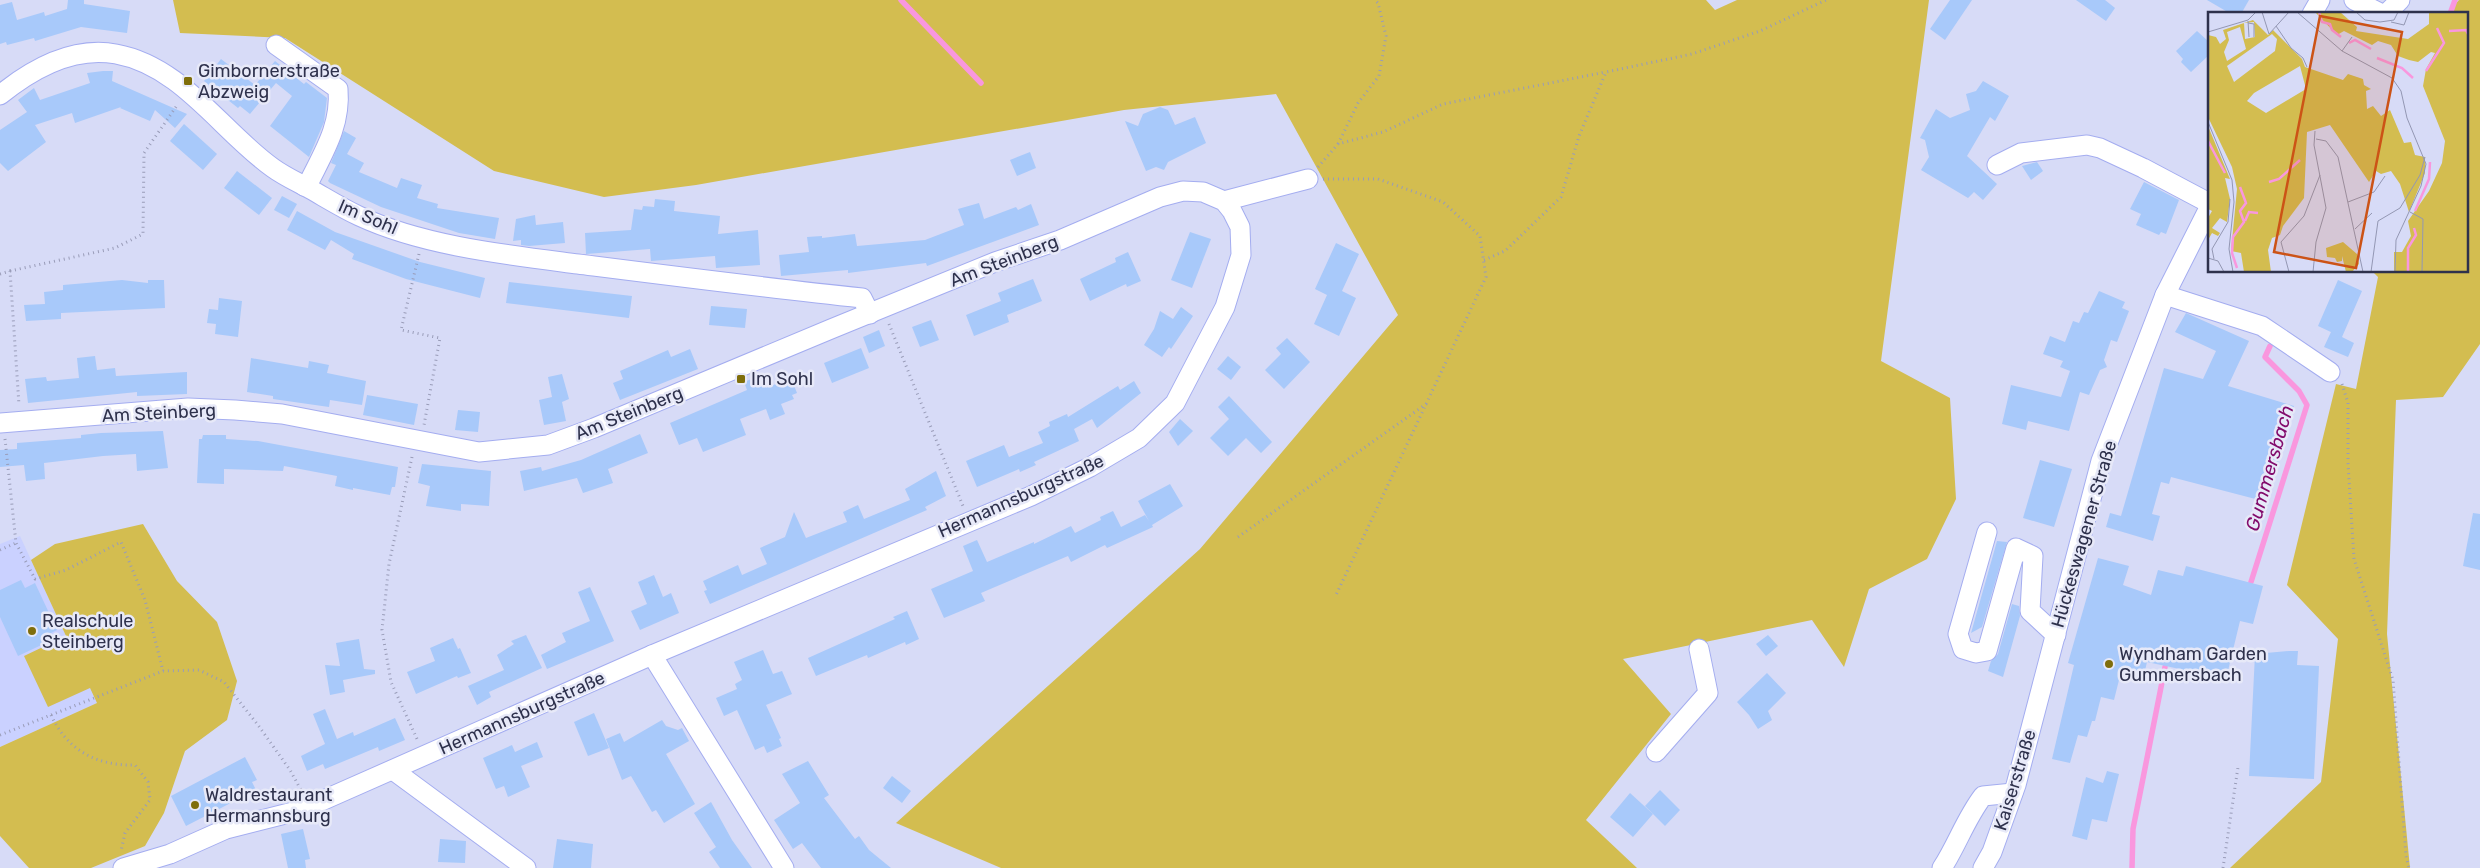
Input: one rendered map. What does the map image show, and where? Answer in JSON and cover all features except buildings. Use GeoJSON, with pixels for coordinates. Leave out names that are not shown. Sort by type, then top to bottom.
{"type":"FeatureCollection","features":[{"type":"Feature","properties":{"kind":"street"},"geometry":{"type":"LineString","coordinates":[[2313,12],[2320,0]]}},
{"type":"Feature","properties":{"kind":"street"},"geometry":{"type":"LineString","coordinates":[[2354,0],[2378,12]]}},
{"type":"Feature","properties":{"kind":"street"},"geometry":{"type":"LineString","coordinates":[[2388,12],[2400,0]]}},
{"type":"Feature","properties":{"kind":"street"},"geometry":{"type":"LineString","coordinates":[[276,45],[338,89],[340,106],[334,133],[310,180],[304,186]]}},
{"type":"Feature","properties":{"kind":"street","name":"Im Sohl"},"geometry":{"type":"LineString","coordinates":[[0,95],[47,64],[66,57],[92,53],[115,54],[141,61],[163,72],[273,168],[360,216],[422,239],[555,261],[740,286],[862,298],[877,312]]}},
{"type":"Feature","properties":{"kind":"street"},"geometry":{"type":"LineString","coordinates":[[1997,165],[2021,154],[2087,145],[2100,148],[2143,168],[2208,202]]}},
{"type":"Feature","properties":{"kind":"street"},"geometry":{"type":"LineString","coordinates":[[1224,201],[1308,179]]}},
{"type":"Feature","properties":{"kind":"street","name":"Am Steinberg"},"geometry":{"type":"LineString","coordinates":[[0,424],[188,408],[282,414],[479,452],[548,445],[594,428],[995,262],[1060,240],[1160,198],[1183,191],[1203,192],[1224,201]]}},
{"type":"Feature","properties":{"kind":"street","name":"Hermannsburgstraße"},"geometry":{"type":"LineString","coordinates":[[121,864],[170,854],[226,830],[309,806],[652,655],[969,521],[1090,467],[1139,438],[1175,403],[1225,307],[1241,255],[1240,226],[1232,210],[1224,201]]}},
{"type":"Feature","properties":{"kind":"street","name":"Hückeswagener Straße"},"geometry":{"type":"LineString","coordinates":[[2041,690],[2101,461],[2165,295],[2208,210]]}},
{"type":"Feature","properties":{"kind":"street"},"geometry":{"type":"LineString","coordinates":[[2165,295],[2262,326],[2330,372]]}},
{"type":"Feature","properties":{"kind":"street"},"geometry":{"type":"LineString","coordinates":[[1987,532],[1958,634],[1963,649],[1976,653],[1987,650],[2016,548],[2033,556],[2030,611],[2056,635]]}},
{"type":"Feature","properties":{"kind":"street"},"geometry":{"type":"LineString","coordinates":[[1656,752],[1708,693],[1699,649]]}},
{"type":"Feature","properties":{"kind":"street"},"geometry":{"type":"LineString","coordinates":[[652,655],[784,868]]}},
{"type":"Feature","properties":{"kind":"street","name":"Kaiserstraße"},"geometry":{"type":"LineString","coordinates":[[1983,868],[1992,852],[2013,793],[2041,690]]}},
{"type":"Feature","properties":{"kind":"street"},"geometry":{"type":"LineString","coordinates":[[393,770],[526,868]]}},
{"type":"Feature","properties":{"kind":"street"},"geometry":{"type":"LineString","coordinates":[[1942,868],[1957,844],[1971,812],[1983,796],[2013,793]]}},
{"type":"Feature","properties":{"kind":"path"},"geometry":{"type":"LineString","coordinates":[[1308,179],[1338,144],[1358,102],[1379,76],[1386,36],[1378,3],[1375,0]]}},
{"type":"Feature","properties":{"kind":"path"},"geometry":{"type":"LineString","coordinates":[[1338,144],[1383,132],[1443,104],[1692,54],[1760,31],[1826,0]]}},
{"type":"Feature","properties":{"kind":"path"},"geometry":{"type":"LineString","coordinates":[[1484,260],[1505,251],[1561,197],[1578,136],[1606,72]]}},
{"type":"Feature","properties":{"kind":"path"},"geometry":{"type":"LineString","coordinates":[[0,274],[115,248],[143,234],[144,153],[187,91]]}},
{"type":"Feature","properties":{"kind":"path"},"geometry":{"type":"LineString","coordinates":[[1308,179],[1378,179],[1443,202],[1480,236],[1486,277],[1336,595]]}},
{"type":"Feature","properties":{"kind":"path"},"geometry":{"type":"LineString","coordinates":[[422,239],[401,330],[440,338],[425,423],[412,457],[390,564],[382,630],[391,682],[425,756]]}},
{"type":"Feature","properties":{"kind":"path"},"geometry":{"type":"LineString","coordinates":[[10,271],[20,430],[4,432],[16,543],[35,579],[66,570],[121,542],[146,600],[162,671]]}},
{"type":"Feature","properties":{"kind":"path"},"geometry":{"type":"LineString","coordinates":[[877,312],[969,521]]}},
{"type":"Feature","properties":{"kind":"path"},"geometry":{"type":"LineString","coordinates":[[2330,372],[2341,380],[2348,403],[2348,463],[2354,559],[2392,680],[2406,856],[2409,868]]}},
{"type":"Feature","properties":{"kind":"path"},"geometry":{"type":"LineString","coordinates":[[1238,537],[1429,401]]}},
{"type":"Feature","properties":{"kind":"path"},"geometry":{"type":"LineString","coordinates":[[0,550],[16,543]]}},
{"type":"Feature","properties":{"kind":"path"},"geometry":{"type":"LineString","coordinates":[[0,735],[88,698],[162,671],[199,670],[224,682],[258,724],[290,770],[309,806]]}},
{"type":"Feature","properties":{"kind":"path"},"geometry":{"type":"LineString","coordinates":[[51,715],[66,739],[89,758],[115,766],[135,765],[148,782],[150,800],[125,833],[121,864]]}},
{"type":"Feature","properties":{"kind":"path"},"geometry":{"type":"LineString","coordinates":[[2223,868],[2238,766]]}},
{"type":"Feature","properties":{"kind":"shaded area"},"geometry":{"type":"Polygon","coordinates":[[[173,0],[1706,0],[1715,10],[1737,0],[1929,0],[1881,361],[1950,398],[1956,499],[1927,559],[1869,589],[1844,667],[1812,620],[1623,659],[1671,714],[1586,820],[1637,868],[1001,868],[896,823],[1200,549],[1398,315],[1276,94],[1124,110],[696,185],[604,197],[494,171],[285,38],[180,33],[173,0]]]}},
{"type":"Feature","properties":{"kind":"shaded area"},"geometry":{"type":"Polygon","coordinates":[[[2459,0],[2480,0],[2480,344],[2443,397],[2396,400],[2387,634],[2410,868],[2230,868],[2321,782],[2338,639],[2287,585],[2336,384],[2356,389],[2378,277],[2373,272],[2468,272],[2468,12],[2448,12],[2459,0]]]}},
{"type":"Feature","properties":{"kind":"shaded area"},"geometry":{"type":"Polygon","coordinates":[[[143,524],[177,581],[217,622],[237,681],[227,720],[185,751],[164,813],[145,846],[91,868],[29,868],[0,836],[0,747],[97,703],[90,688],[48,707],[24,656],[66,636],[31,560],[55,544],[143,524]]]}},
{"type":"Feature","properties":{"kind":"shaded area","name":"Realschule Steinberg"},"geometry":{"type":"Polygon","coordinates":[[[20,536],[97,703],[0,747],[0,544],[20,536]]]}},
{"type":"Feature","properties":{"kind":"waterway"},"geometry":{"type":"LineString","coordinates":[[901,0],[981,83]]}},
{"type":"Feature","properties":{"kind":"waterway","name":"Gummersbach"},"geometry":{"type":"LineString","coordinates":[[2451,12],[2455,0]]}},
{"type":"Feature","properties":{"kind":"waterway","name":"Gummersbach"},"geometry":{"type":"LineString","coordinates":[[2251,582],[2307,405],[2299,391],[2265,357],[2270,346]]}},
{"type":"Feature","properties":{"kind":"waterway","name":"Gummersbach"},"geometry":{"type":"LineString","coordinates":[[2132,868],[2133,829],[2165,667]]}},
{"type":"Feature","properties":{"kind":"place","name":"Gimbornerstraße Abzweig"},"geometry":{"type":"Point","coordinates":[188,81]}},
{"type":"Feature","properties":{"kind":"place","name":"Im Sohl"},"geometry":{"type":"Point","coordinates":[741,379]}},
{"type":"Feature","properties":{"kind":"place","name":"Realschule Steinberg"},"geometry":{"type":"Point","coordinates":[32,631]}},
{"type":"Feature","properties":{"kind":"place","name":"Wyndham Garden Gummersbach"},"geometry":{"type":"Point","coordinates":[2109,664]}},
{"type":"Feature","properties":{"kind":"place","name":"Waldrestaurant Hermannsburg"},"geometry":{"type":"Point","coordinates":[195,805]}}]}
